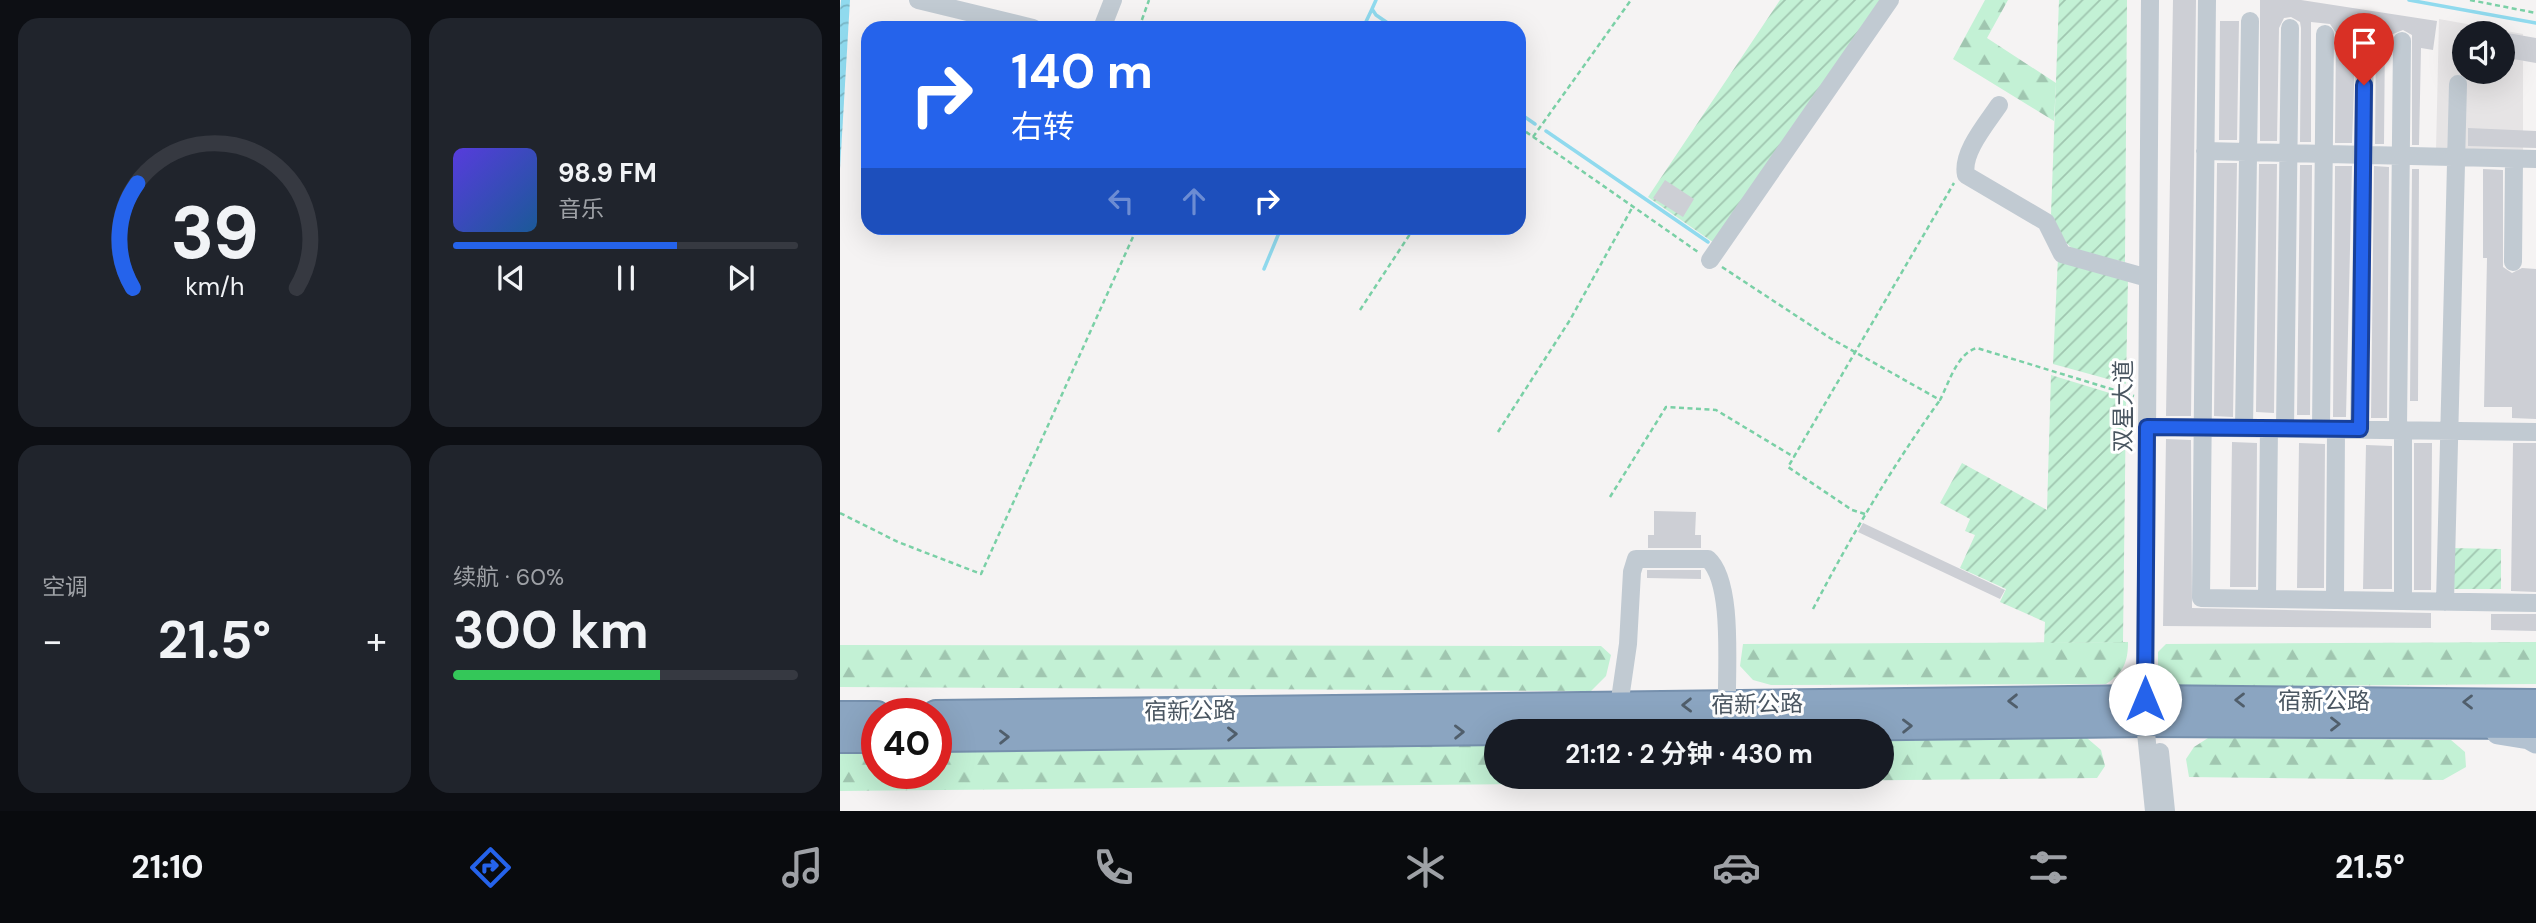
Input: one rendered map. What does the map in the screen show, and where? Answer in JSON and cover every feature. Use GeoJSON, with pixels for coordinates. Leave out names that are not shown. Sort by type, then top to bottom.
{"type":"FeatureCollection","features":[{"type":"Feature","properties":{"kind":"highway","name":"宿新公路"},"geometry":{"type":"LineString","coordinates":[[952,738],[2536,703]]}},
{"type":"Feature","properties":{"kind":"highway","name":"宿新公路"},"geometry":{"type":"LineString","coordinates":[[952,714],[1727,705],[2151,712],[2453,725],[2536,725]]}},
{"type":"Feature","properties":{"kind":"highway"},"geometry":{"type":"LineString","coordinates":[[840,715],[861,715]]}},
{"type":"Feature","properties":{"kind":"highway"},"geometry":{"type":"LineString","coordinates":[[840,739],[861,738]]}},
{"type":"Feature","properties":{"kind":"main road"},"geometry":{"type":"LineString","coordinates":[[2453,725],[2529,738],[2536,742]]}},
{"type":"Feature","properties":{"kind":"street"},"geometry":{"type":"LineString","coordinates":[[918,0],[1004,21]]}},
{"type":"Feature","properties":{"kind":"street"},"geometry":{"type":"LineString","coordinates":[[1105,21],[1113,0]]}},
{"type":"Feature","properties":{"kind":"street"},"geometry":{"type":"LineString","coordinates":[[1710,260],[1890,0]]}},
{"type":"Feature","properties":{"kind":"street","name":"双星大道"},"geometry":{"type":"LineString","coordinates":[[2150,0],[2147,427],[2154,811]]}},
{"type":"Feature","properties":{"kind":"street"},"geometry":{"type":"LineString","coordinates":[[2207,0],[2201,598],[2536,603]]}},
{"type":"Feature","properties":{"kind":"street"},"geometry":{"type":"LineString","coordinates":[[2244,428],[2250,21]]}},
{"type":"Feature","properties":{"kind":"street"},"geometry":{"type":"LineString","coordinates":[[2267,599],[2277,428],[2290,28]]}},
{"type":"Feature","properties":{"kind":"street"},"geometry":{"type":"LineString","coordinates":[[2325,33],[2324,154],[2335,600]]}},
{"type":"Feature","properties":{"kind":"street"},"geometry":{"type":"LineString","coordinates":[[2360,429],[2365,38]]}},
{"type":"Feature","properties":{"kind":"street"},"geometry":{"type":"LineString","coordinates":[[2402,41],[2403,601]]}},
{"type":"Feature","properties":{"kind":"street"},"geometry":{"type":"LineString","coordinates":[[2445,602],[2454,157],[2458,84]]}},
{"type":"Feature","properties":{"kind":"street"},"geometry":{"type":"LineString","coordinates":[[1998,105],[1964,165],[1966,175],[2046,222],[2062,254],[2148,278]]}},
{"type":"Feature","properties":{"kind":"street"},"geometry":{"type":"LineString","coordinates":[[2205,151],[2536,159]]}},
{"type":"Feature","properties":{"kind":"street"},"geometry":{"type":"LineString","coordinates":[[2513,262],[2514,159]]}},
{"type":"Feature","properties":{"kind":"street"},"geometry":{"type":"LineString","coordinates":[[2147,427],[2536,432]]}},
{"type":"Feature","properties":{"kind":"street"},"geometry":{"type":"LineString","coordinates":[[1619,706],[1628,644],[1632,572],[1636,559],[1708,559],[1717,568],[1723,588],[1727,705]]}},
{"type":"Feature","properties":{"kind":"street","name":"双星大道"},"geometry":{"type":"LineString","coordinates":[[2151,712],[2166,811]]}},
{"type":"Feature","properties":{"kind":"path"},"geometry":{"type":"LineString","coordinates":[[1142,21],[1149,0]]}},
{"type":"Feature","properties":{"kind":"path"},"geometry":{"type":"LineString","coordinates":[[1533,137],[1631,0]]}},
{"type":"Feature","properties":{"kind":"path"},"geometry":{"type":"LineString","coordinates":[[2470,0],[2536,13]]}},
{"type":"Feature","properties":{"kind":"path"},"geometry":{"type":"LineString","coordinates":[[1526,132],[1710,260],[1856,353],[1940,400]]}},
{"type":"Feature","properties":{"kind":"path"},"geometry":{"type":"LineString","coordinates":[[1865,514],[1852,510],[1788,467],[1964,165]]}},
{"type":"Feature","properties":{"kind":"path"},"geometry":{"type":"LineString","coordinates":[[1498,432],[1570,320],[1632,208]]}},
{"type":"Feature","properties":{"kind":"path"},"geometry":{"type":"LineString","coordinates":[[840,513],[898,542],[981,574],[1135,235]]}},
{"type":"Feature","properties":{"kind":"path"},"geometry":{"type":"LineString","coordinates":[[1360,310],[1409,235]]}},
{"type":"Feature","properties":{"kind":"path"},"geometry":{"type":"LineString","coordinates":[[1814,609],[1899,457],[1940,400],[1959,362],[1968,351],[1977,348],[2147,400]]}},
{"type":"Feature","properties":{"kind":"path"},"geometry":{"type":"LineString","coordinates":[[1611,496],[1666,407],[1716,410],[1794,457]]}},
{"type":"Feature","properties":{"kind":"shaded area"},"geometry":{"type":"Polygon","coordinates":[[[2439,19],[2452,21],[2452,84],[2515,84],[2515,33],[2523,34],[2523,155],[2436,150],[2439,19]]]}},
{"type":"Feature","properties":{"kind":"green space"},"geometry":{"type":"Polygon","coordinates":[[[1780,0],[1885,0],[1717,245],[1648,197],[1780,0]]]}},
{"type":"Feature","properties":{"kind":"green space"},"geometry":{"type":"Polygon","coordinates":[[[1985,0],[2008,0],[1987,38],[2056,83],[2054,121],[1953,59],[1985,0]]]}},
{"type":"Feature","properties":{"kind":"green space"},"geometry":{"type":"Polygon","coordinates":[[[2059,0],[2127,0],[2125,262],[2078,252],[2064,240],[2051,214],[2059,0]]]}},
{"type":"Feature","properties":{"kind":"green space"},"geometry":{"type":"Polygon","coordinates":[[[2058,257],[2128,277],[2126,384],[2053,364],[2058,257]]]}},
{"type":"Feature","properties":{"kind":"green space"},"geometry":{"type":"Polygon","coordinates":[[[2051,375],[2126,398],[2123,642],[2044,643],[2045,622],[2000,602],[2006,589],[1960,568],[1975,535],[1965,531],[1970,519],[1940,503],[1962,463],[2047,510],[2051,375]]]}},
{"type":"Feature","properties":{"kind":"green space"},"geometry":{"type":"Polygon","coordinates":[[[2450,548],[2501,549],[2501,589],[2450,589],[2450,548]]]}},
{"type":"Feature","properties":{"kind":"green space"},"geometry":{"type":"Polygon","coordinates":[[[2128,642],[2123,667],[2117,676],[2106,684],[1771,685],[1753,680],[1740,666],[1743,644],[2128,642]]]}},
{"type":"Feature","properties":{"kind":"green space"},"geometry":{"type":"Polygon","coordinates":[[[2536,642],[2536,684],[2166,687],[2158,677],[2158,652],[2166,644],[2536,642]]]}},
{"type":"Feature","properties":{"kind":"green space"},"geometry":{"type":"Polygon","coordinates":[[[840,645],[1601,646],[1611,655],[1606,676],[1591,691],[840,687],[840,645]]]}},
{"type":"Feature","properties":{"kind":"green space"},"geometry":{"type":"Polygon","coordinates":[[[2087,738],[2101,750],[2105,766],[2097,778],[1894,780],[1894,740],[2087,738]]]}},
{"type":"Feature","properties":{"kind":"green space"},"geometry":{"type":"Polygon","coordinates":[[[2208,738],[2451,740],[2465,752],[2466,767],[2443,780],[2189,777],[2186,759],[2194,747],[2208,738]]]}},
{"type":"Feature","properties":{"kind":"green space"},"geometry":{"type":"Polygon","coordinates":[[[1484,743],[1484,784],[840,791],[840,748],[861,748],[861,789],[952,789],[952,747],[1484,743]]]}},
{"type":"Feature","properties":{"kind":"water"},"geometry":{"type":"Polygon","coordinates":[[[841,0],[850,0],[840,169],[840,10],[841,0]]]}},
{"type":"Feature","properties":{"kind":"building"},"geometry":{"type":"Polygon","coordinates":[[[2173,0],[2196,0],[2191,416],[2166,416],[2173,0]]]}},
{"type":"Feature","properties":{"kind":"building"},"geometry":{"type":"Polygon","coordinates":[[[2260,0],[2301,0],[2437,21],[2433,50],[2421,48],[2419,145],[2412,145],[2412,35],[2403,30],[2393,34],[2385,33],[2384,144],[2375,144],[2375,32],[2366,27],[2356,32],[2352,143],[2335,143],[2336,33],[2330,24],[2311,22],[2311,142],[2300,142],[2301,28],[2300,22],[2291,17],[2284,18],[2279,28],[2277,141],[2260,141],[2260,0]]]}},
{"type":"Feature","properties":{"kind":"building"},"geometry":{"type":"Polygon","coordinates":[[[2220,21],[2239,21],[2237,140],[2219,140],[2220,21]]]}},
{"type":"Feature","properties":{"kind":"building"},"geometry":{"type":"Polygon","coordinates":[[[2515,34],[2536,38],[2536,63],[2515,59],[2515,34]]]}},
{"type":"Feature","properties":{"kind":"building"},"geometry":{"type":"Polygon","coordinates":[[[2468,128],[2536,131],[2536,148],[2468,146],[2468,128]]]}},
{"type":"Feature","properties":{"kind":"building"},"geometry":{"type":"Polygon","coordinates":[[[2217,163],[2237,163],[2233,417],[2214,416],[2217,163]]]}},
{"type":"Feature","properties":{"kind":"building"},"geometry":{"type":"Polygon","coordinates":[[[2259,164],[2277,164],[2274,413],[2256,412],[2259,164]]]}},
{"type":"Feature","properties":{"kind":"building"},"geometry":{"type":"Polygon","coordinates":[[[2300,165],[2312,165],[2310,415],[2297,415],[2300,165]]]}},
{"type":"Feature","properties":{"kind":"building"},"geometry":{"type":"Polygon","coordinates":[[[2335,166],[2352,166],[2346,417],[2333,417],[2335,166]]]}},
{"type":"Feature","properties":{"kind":"building"},"geometry":{"type":"Polygon","coordinates":[[[2374,166],[2389,167],[2387,418],[2371,418],[2374,166]]]}},
{"type":"Feature","properties":{"kind":"building"},"geometry":{"type":"Polygon","coordinates":[[[2412,169],[2419,169],[2418,401],[2410,401],[2412,169]]]}},
{"type":"Feature","properties":{"kind":"building"},"geometry":{"type":"Polygon","coordinates":[[[2483,169],[2503,170],[2503,267],[2512,273],[2522,268],[2536,269],[2536,419],[2512,418],[2512,407],[2484,407],[2487,258],[2483,258],[2483,169]]]}},
{"type":"Feature","properties":{"kind":"building"},"geometry":{"type":"Polygon","coordinates":[[[1665,180],[1694,199],[1683,217],[1653,198],[1665,180]]]}},
{"type":"Feature","properties":{"kind":"building"},"geometry":{"type":"Polygon","coordinates":[[[2166,439],[2191,440],[2192,608],[2431,613],[2431,628],[2163,626],[2166,439]]]}},
{"type":"Feature","properties":{"kind":"building"},"geometry":{"type":"Polygon","coordinates":[[[2232,442],[2257,443],[2256,587],[2230,587],[2232,442]]]}},
{"type":"Feature","properties":{"kind":"building"},"geometry":{"type":"Polygon","coordinates":[[[2299,443],[2325,444],[2324,588],[2297,588],[2299,443]]]}},
{"type":"Feature","properties":{"kind":"building"},"geometry":{"type":"Polygon","coordinates":[[[2414,443],[2432,443],[2431,590],[2414,590],[2414,443]]]}},
{"type":"Feature","properties":{"kind":"building"},"geometry":{"type":"Polygon","coordinates":[[[2513,443],[2536,443],[2536,592],[2511,591],[2513,443]]]}},
{"type":"Feature","properties":{"kind":"building"},"geometry":{"type":"Polygon","coordinates":[[[2366,445],[2392,446],[2392,589],[2363,589],[2366,445]]]}},
{"type":"Feature","properties":{"kind":"building"},"geometry":{"type":"Polygon","coordinates":[[[1654,511],[1696,512],[1695,535],[1701,535],[1701,548],[1648,548],[1648,535],[1654,535],[1654,511]]]}},
{"type":"Feature","properties":{"kind":"building"},"geometry":{"type":"Polygon","coordinates":[[[1863,523],[2005,590],[2000,599],[1858,532],[1863,523]]]}},
{"type":"Feature","properties":{"kind":"building"},"geometry":{"type":"Polygon","coordinates":[[[1647,570],[1701,570],[1701,579],[1647,578],[1647,570]]]}},
{"type":"Feature","properties":{"kind":"building"},"geometry":{"type":"Polygon","coordinates":[[[2491,614],[2536,614],[2536,631],[2491,630],[2491,614]]]}},
{"type":"Feature","properties":{"kind":"waterway"},"geometry":{"type":"LineString","coordinates":[[1376,0],[1372,9],[1385,21]]}},
{"type":"Feature","properties":{"kind":"waterway"},"geometry":{"type":"LineString","coordinates":[[2409,0],[2536,23]]}},
{"type":"Feature","properties":{"kind":"waterway"},"geometry":{"type":"LineString","coordinates":[[1366,21],[1372,9]]}},
{"type":"Feature","properties":{"kind":"waterway"},"geometry":{"type":"LineString","coordinates":[[1526,118],[1535,124]]}},
{"type":"Feature","properties":{"kind":"waterway"},"geometry":{"type":"LineString","coordinates":[[1546,131],[1708,242]]}},
{"type":"Feature","properties":{"kind":"waterway"},"geometry":{"type":"LineString","coordinates":[[1264,269],[1278,235]]}},
{"type":"Feature","properties":{"kind":"route"},"geometry":{"type":"LineString","coordinates":[[2145,699],[2147,427],[2360,429],[2364,85]]}}]}
